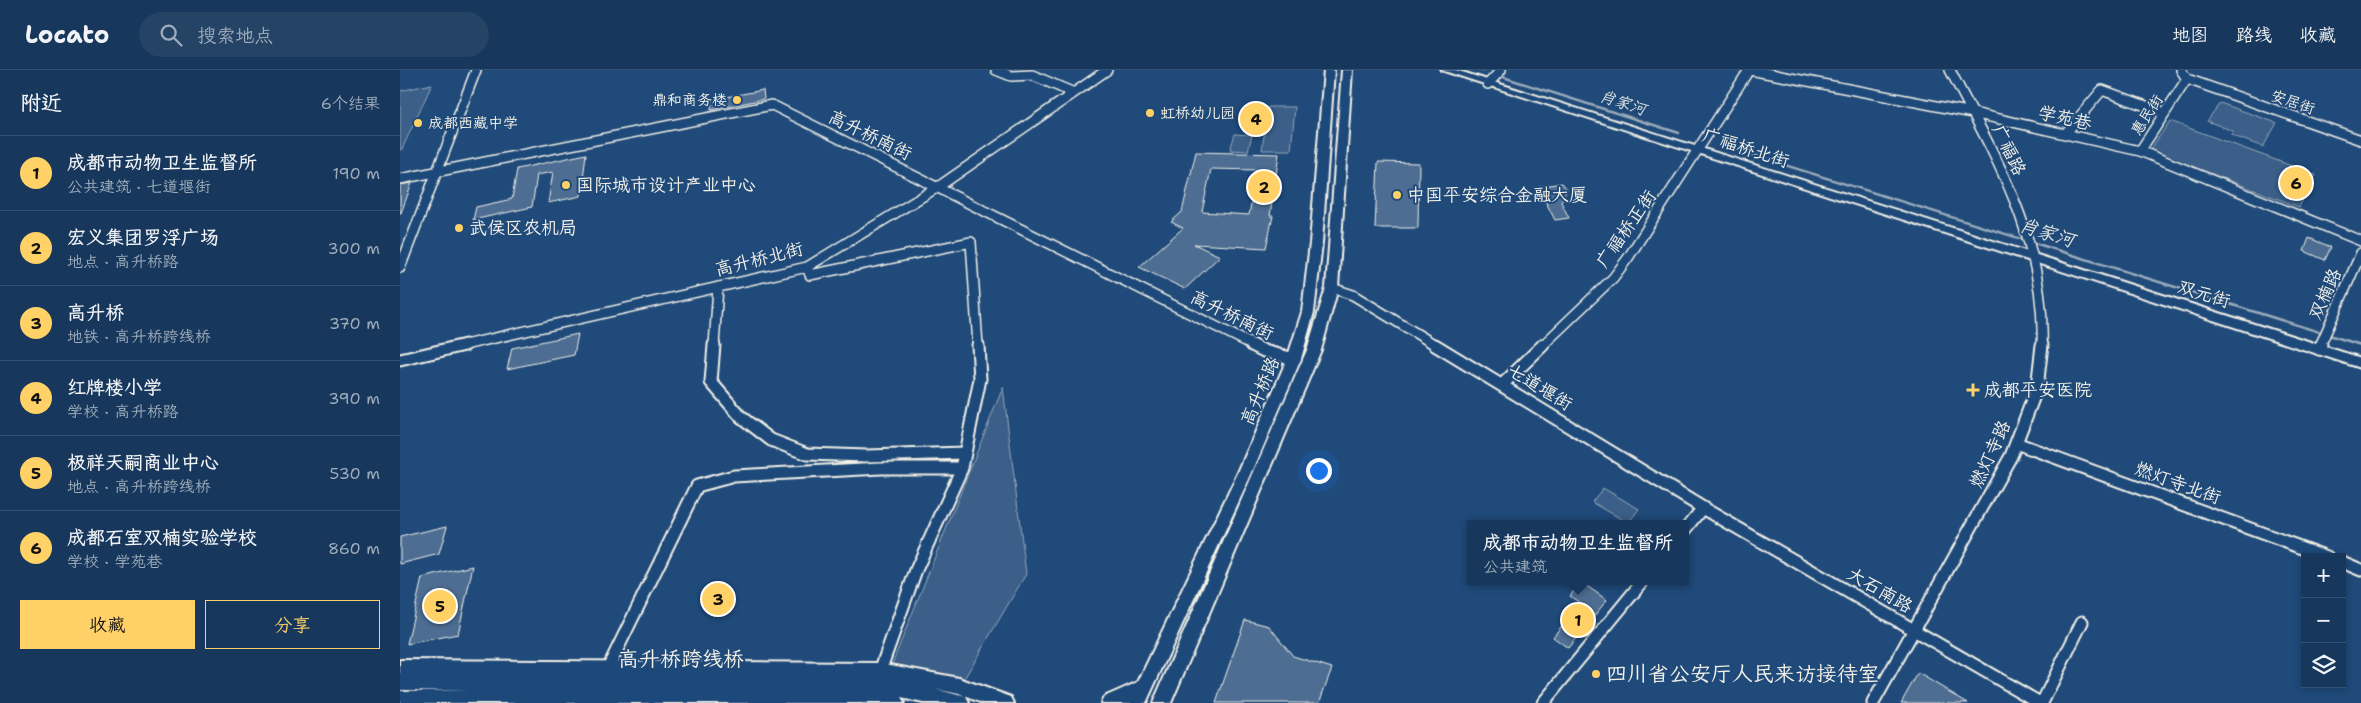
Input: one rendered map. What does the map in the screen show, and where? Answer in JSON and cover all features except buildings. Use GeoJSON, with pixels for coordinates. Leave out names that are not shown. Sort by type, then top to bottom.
{"type":"FeatureCollection","features":[{"type":"Feature","properties":{"kind":"main road","name":"高升桥路"},"geometry":{"type":"LineString","coordinates":[[1141,696],[1238,486],[1294,359],[1308,312],[1316,243],[1329,70]]}},
{"type":"Feature","properties":{"kind":"main road","name":"高升桥路"},"geometry":{"type":"LineString","coordinates":[[1166,699],[1314,350],[1332,288],[1347,70]]}},
{"type":"Feature","properties":{"kind":"main road","name":"广福桥北街"},"geometry":{"type":"LineString","coordinates":[[1446,70],[2036,260]]}},
{"type":"Feature","properties":{"kind":"main road","name":"双元街"},"geometry":{"type":"LineString","coordinates":[[2036,260],[2321,344],[2361,363]]}},
{"type":"Feature","properties":{"kind":"main road"},"geometry":{"type":"LineString","coordinates":[[400,668],[608,668],[880,672],[959,686],[1006,703]]}},
{"type":"Feature","properties":{"kind":"main road","name":"高升桥跨线桥"},"geometry":{"type":"LineString","coordinates":[[400,682],[844,683],[884,686],[960,703]]}},
{"type":"Feature","properties":{"kind":"main road","name":"高升桥跨线桥"},"geometry":{"type":"LineString","coordinates":[[400,699],[819,694],[878,699],[895,703]]}},
{"type":"Feature","properties":{"kind":"main road"},"geometry":{"type":"LineString","coordinates":[[1110,703],[1141,696]]}},
{"type":"Feature","properties":{"kind":"street"},"geometry":{"type":"LineString","coordinates":[[400,268],[476,70]]}},
{"type":"Feature","properties":{"kind":"street"},"geometry":{"type":"LineString","coordinates":[[996,70],[1011,76],[1032,76],[1074,93]]}},
{"type":"Feature","properties":{"kind":"street","name":"高升桥北街"},"geometry":{"type":"LineString","coordinates":[[400,360],[807,267],[938,187],[1107,70]]}},
{"type":"Feature","properties":{"kind":"street"},"geometry":{"type":"LineString","coordinates":[[1488,84],[1501,70]]}},
{"type":"Feature","properties":{"kind":"street","name":"学苑巷"},"geometry":{"type":"LineString","coordinates":[[1749,70],[1972,113],[2140,151],[2361,241]]}},
{"type":"Feature","properties":{"kind":"street","name":"广福桥正街"},"geometry":{"type":"LineString","coordinates":[[1502,385],[1613,278],[1698,151],[1749,70]]}},
{"type":"Feature","properties":{"kind":"street","name":"广福路"},"geometry":{"type":"LineString","coordinates":[[1950,70],[2015,200],[2031,248]]}},
{"type":"Feature","properties":{"kind":"street"},"geometry":{"type":"LineString","coordinates":[[2181,70],[2187,79]]}},
{"type":"Feature","properties":{"kind":"street","name":"惠民街"},"geometry":{"type":"LineString","coordinates":[[2140,151],[2187,79]]}},
{"type":"Feature","properties":{"kind":"street","name":"安居街"},"geometry":{"type":"LineString","coordinates":[[2187,79],[2361,140]]}},
{"type":"Feature","properties":{"kind":"street"},"geometry":{"type":"LineString","coordinates":[[2065,134],[2102,90],[2165,113]]}},
{"type":"Feature","properties":{"kind":"street","name":"高升桥南街"},"geometry":{"type":"LineString","coordinates":[[400,179],[772,105],[1264,350],[1294,359]]}},
{"type":"Feature","properties":{"kind":"street"},"geometry":{"type":"LineString","coordinates":[[807,267],[810,275],[971,242],[980,379],[962,468],[916,570],[880,672]]}},
{"type":"Feature","properties":{"kind":"street","name":"燃灯寺路"},"geometry":{"type":"LineString","coordinates":[[1873,703],[1988,500],[2016,443],[2032,400],[2041,365],[2041,310],[2036,260],[2031,248]]}},
{"type":"Feature","properties":{"kind":"street","name":"双楠路"},"geometry":{"type":"LineString","coordinates":[[2321,344],[2361,253]]}},
{"type":"Feature","properties":{"kind":"street"},"geometry":{"type":"LineString","coordinates":[[718,287],[712,382],[741,417],[771,440],[807,454],[866,456],[965,453]]}},
{"type":"Feature","properties":{"kind":"street","name":"七道堰街"},"geometry":{"type":"LineString","coordinates":[[1332,288],[1353,295],[1703,508]]}},
{"type":"Feature","properties":{"kind":"street","name":"燃灯寺北街"},"geometry":{"type":"LineString","coordinates":[[2016,443],[2317,553]]}},
{"type":"Feature","properties":{"kind":"street"},"geometry":{"type":"LineString","coordinates":[[608,668],[697,486],[734,476],[881,468],[962,468]]}},
{"type":"Feature","properties":{"kind":"street"},"geometry":{"type":"LineString","coordinates":[[1689,525],[1703,508]]}},
{"type":"Feature","properties":{"kind":"street","name":"大石南路"},"geometry":{"type":"LineString","coordinates":[[1703,508],[2041,703]]}},
{"type":"Feature","properties":{"kind":"street"},"geometry":{"type":"LineString","coordinates":[[2346,564],[2361,570]]}},
{"type":"Feature","properties":{"kind":"street"},"geometry":{"type":"LineString","coordinates":[[1543,703],[1639,585]]}},
{"type":"Feature","properties":{"kind":"street"},"geometry":{"type":"LineString","coordinates":[[2041,703],[2082,622]]}},
{"type":"Feature","properties":{"kind":"shaded area"},"geometry":{"type":"Polygon","coordinates":[[[432,84],[402,149],[400,150],[400,91],[432,84]]]}},
{"type":"Feature","properties":{"kind":"shaded area"},"geometry":{"type":"Polygon","coordinates":[[[2220,103],[2277,123],[2263,147],[2231,135],[2233,131],[2207,121],[2220,103]]]}},
{"type":"Feature","properties":{"kind":"shaded area"},"geometry":{"type":"Polygon","coordinates":[[[1268,107],[1295,107],[1291,150],[1262,150],[1268,107]]]}},
{"type":"Feature","properties":{"kind":"shaded area"},"geometry":{"type":"Polygon","coordinates":[[[2170,121],[2316,175],[2299,207],[2150,150],[2170,121]]]}},
{"type":"Feature","properties":{"kind":"shaded area"},"geometry":{"type":"Polygon","coordinates":[[[1235,134],[1252,135],[1248,151],[1230,150],[1235,134]]]}},
{"type":"Feature","properties":{"kind":"shaded area"},"geometry":{"type":"Polygon","coordinates":[[[1003,387],[1026,574],[964,679],[892,664],[1003,387]]]}},
{"type":"Feature","properties":{"kind":"shaded area"},"geometry":{"type":"Polygon","coordinates":[[[1603,488],[1639,509],[1630,520],[1623,520],[1592,502],[1603,488]]]}},
{"type":"Feature","properties":{"kind":"waterway","name":"肖家河"},"geometry":{"type":"LineString","coordinates":[[1480,70],[1484,71]]}},
{"type":"Feature","properties":{"kind":"waterway","name":"肖家河"},"geometry":{"type":"LineString","coordinates":[[1503,77],[1679,133]]}},
{"type":"Feature","properties":{"kind":"waterway","name":"肖家河"},"geometry":{"type":"LineString","coordinates":[[1724,146],[2361,345]]}},
{"type":"Feature","properties":{"kind":"place","name":"鼎和商务楼"},"geometry":{"type":"Point","coordinates":[737,100]}},
{"type":"Feature","properties":{"kind":"place","name":"虹桥幼儿园"},"geometry":{"type":"Point","coordinates":[1150,113]}},
{"type":"Feature","properties":{"kind":"place","name":"红牌楼小学"},"geometry":{"type":"Point","coordinates":[1256,119]}},
{"type":"Feature","properties":{"kind":"place","name":"成都西藏中学"},"geometry":{"type":"Point","coordinates":[418,123]}},
{"type":"Feature","properties":{"kind":"place","name":"成都石室双楠实验学校"},"geometry":{"type":"Point","coordinates":[2296,183]}},
{"type":"Feature","properties":{"kind":"place","name":"国际城市设计产业中心"},"geometry":{"type":"Point","coordinates":[566,185]}},
{"type":"Feature","properties":{"kind":"place","name":"宏义集团罗浮广场"},"geometry":{"type":"Point","coordinates":[1264,187]}},
{"type":"Feature","properties":{"kind":"place","name":"中国平安综合金融大厦"},"geometry":{"type":"Point","coordinates":[1397,195]}},
{"type":"Feature","properties":{"kind":"place","name":"武侯区农机局"},"geometry":{"type":"Point","coordinates":[459,228]}},
{"type":"Feature","properties":{"kind":"place","name":"成都平安医院"},"geometry":{"type":"Point","coordinates":[1973,390]}},
{"type":"Feature","properties":{"kind":"place","name":"高升桥"},"geometry":{"type":"Point","coordinates":[718,599]}},
{"type":"Feature","properties":{"kind":"place","name":"极祥天嗣商业中心"},"geometry":{"type":"Point","coordinates":[440,606]}},
{"type":"Feature","properties":{"kind":"place","name":"成都市动物卫生监督所"},"geometry":{"type":"Point","coordinates":[1578,620]}},
{"type":"Feature","properties":{"kind":"place","name":"四川省公安厅人民来访接待室"},"geometry":{"type":"Point","coordinates":[1596,674]}}]}
